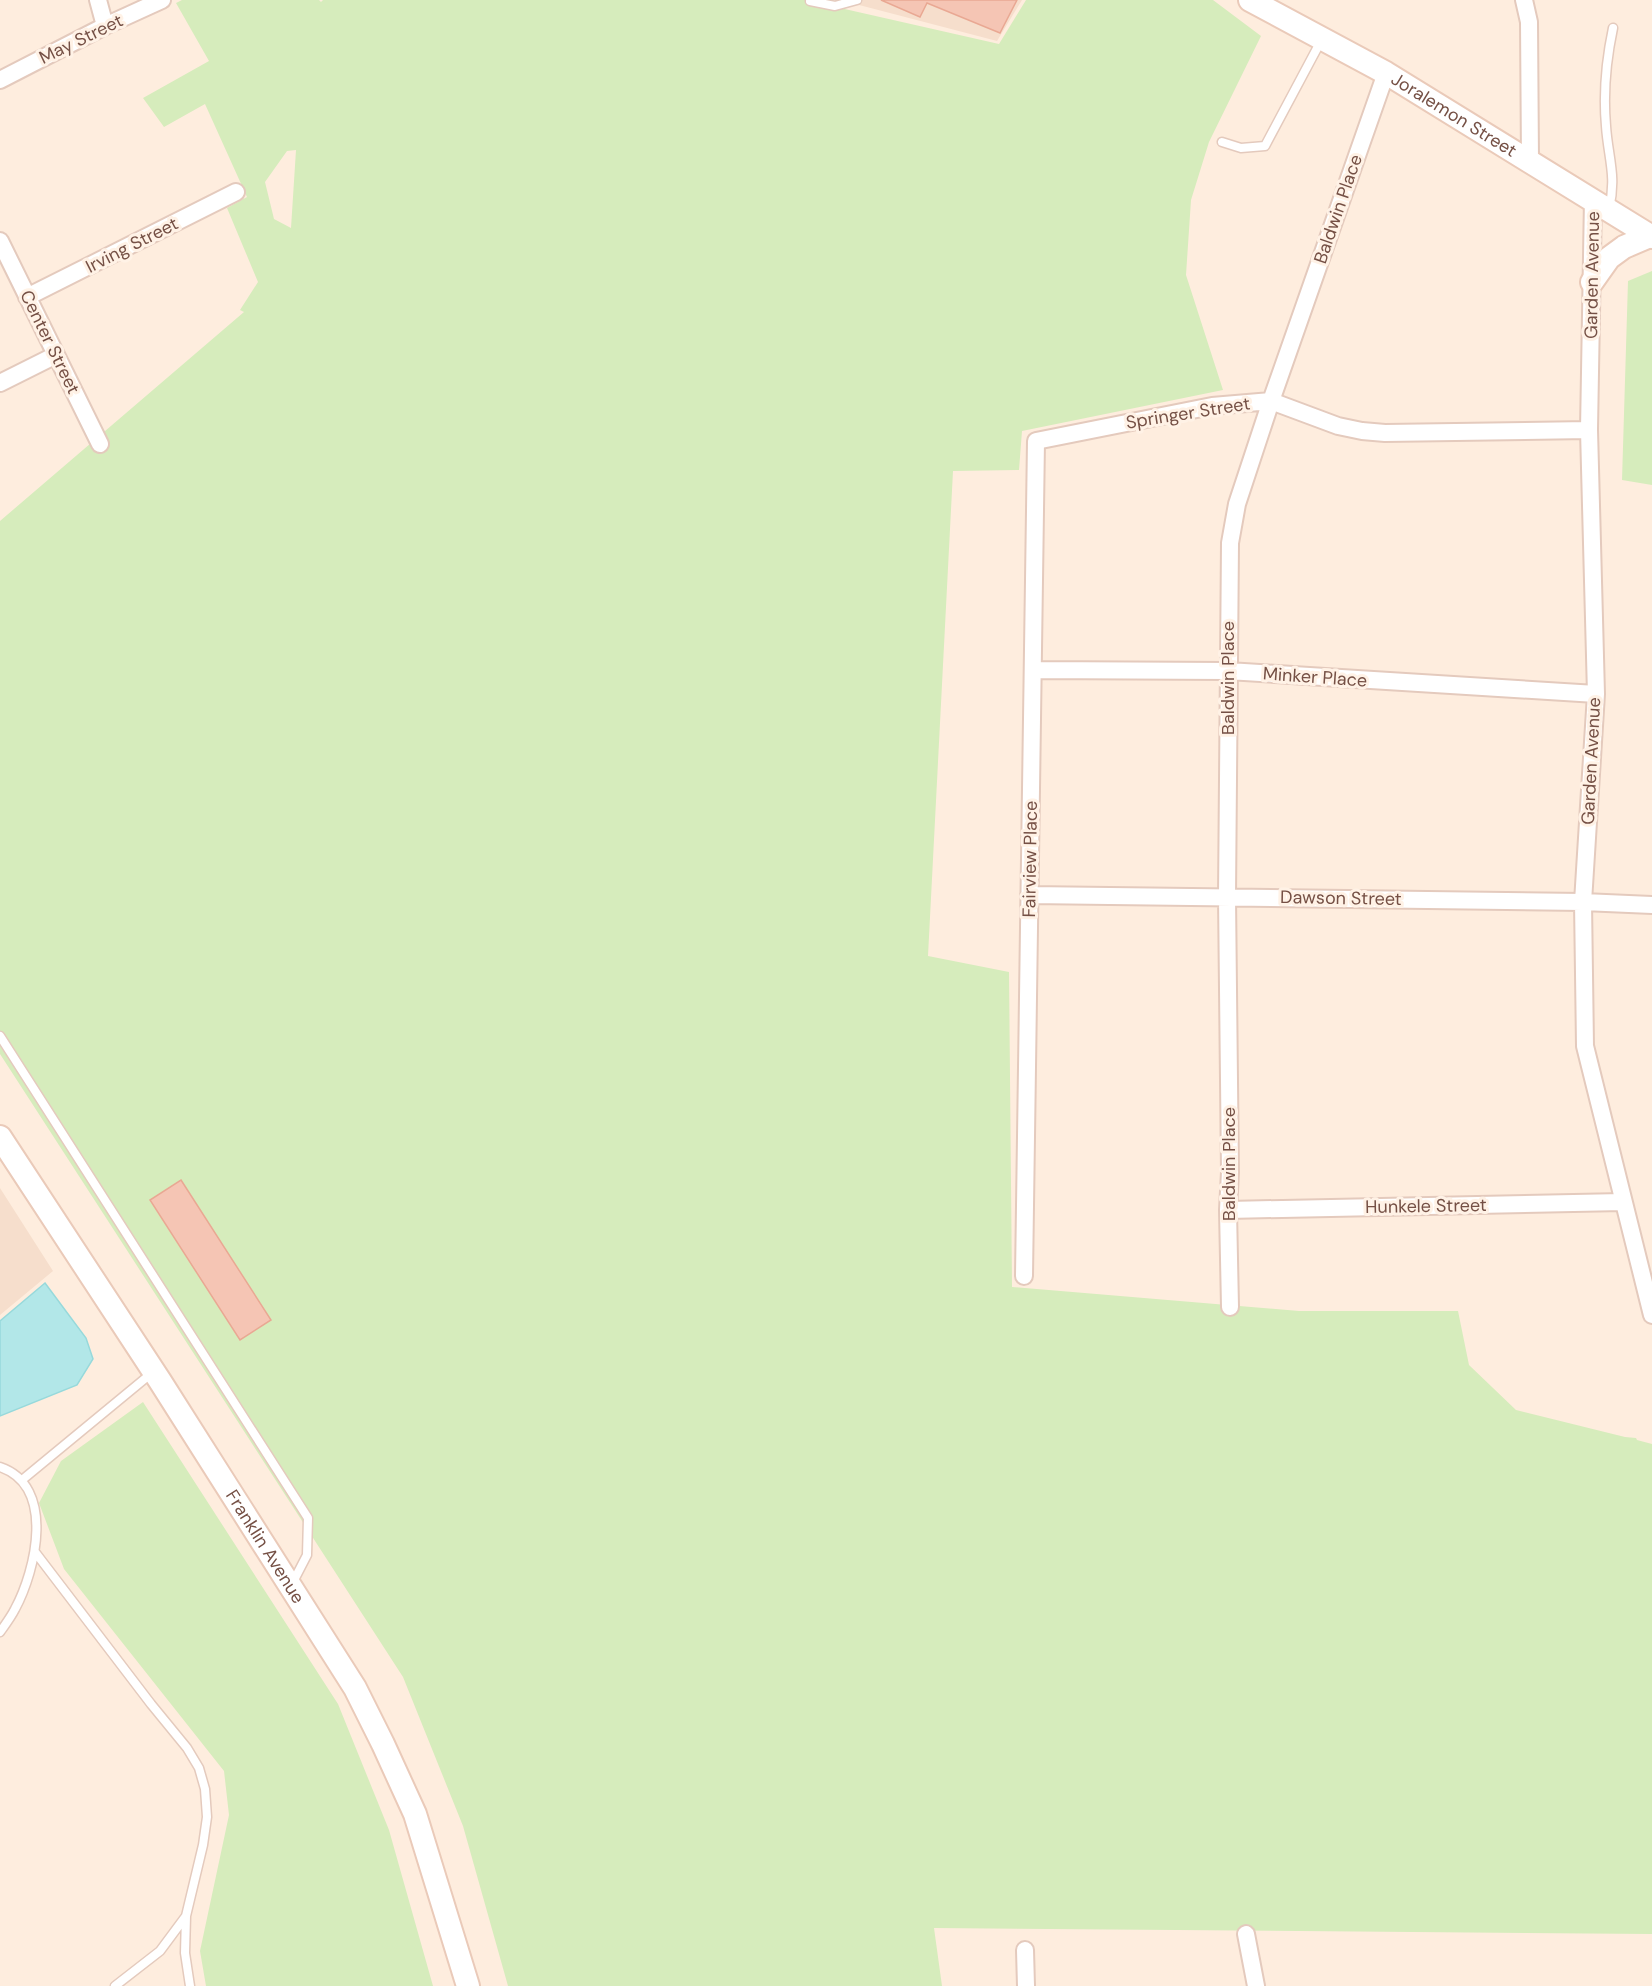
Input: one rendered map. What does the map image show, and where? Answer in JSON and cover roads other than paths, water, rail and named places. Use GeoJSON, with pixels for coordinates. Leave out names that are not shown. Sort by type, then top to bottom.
{"type":"FeatureCollection","features":[{"type":"Feature","properties":{"kind":"main road","name":"Joralemon Street"},"geometry":{"type":"LineString","coordinates":[[1260,2],[1386,74],[1651,236]]}},
{"type":"Feature","properties":{"kind":"main road"},"geometry":{"type":"LineString","coordinates":[[1592,282],[1610,258],[1624,247],[1651,236]]}},
{"type":"Feature","properties":{"kind":"main road","name":"Franklin Avenue"},"geometry":{"type":"LineString","coordinates":[[0,1137],[355,1688],[415,1814],[468,1986]]}},
{"type":"Feature","properties":{"kind":"street"},"geometry":{"type":"LineString","coordinates":[[98,0],[105,26]]}},
{"type":"Feature","properties":{"kind":"street","name":"May Street"},"geometry":{"type":"LineString","coordinates":[[0,80],[105,26],[162,0]]}},
{"type":"Feature","properties":{"kind":"street"},"geometry":{"type":"LineString","coordinates":[[1524,0],[1529,22],[1530,161]]}},
{"type":"Feature","properties":{"kind":"street","name":"Baldwin Place"},"geometry":{"type":"LineString","coordinates":[[1230,1307],[1227,897],[1230,543],[1233,521],[1271,401],[1386,74]]}},
{"type":"Feature","properties":{"kind":"street","name":"Irving Street"},"geometry":{"type":"LineString","coordinates":[[27,297],[236,192]]}},
{"type":"Feature","properties":{"kind":"street","name":"Garden Avenue"},"geometry":{"type":"LineString","coordinates":[[1601,204],[1592,282],[1589,430],[1596,694],[1583,902],[1585,1046],[1652,1315]]}},
{"type":"Feature","properties":{"kind":"street","name":"Center Street"},"geometry":{"type":"LineString","coordinates":[[0,241],[100,444]]}},
{"type":"Feature","properties":{"kind":"street"},"geometry":{"type":"LineString","coordinates":[[0,383],[56,355]]}},
{"type":"Feature","properties":{"kind":"street","name":"Springer Street"},"geometry":{"type":"LineString","coordinates":[[1036,441],[1212,406],[1271,401],[1338,426],[1373,432],[1589,430]]}},
{"type":"Feature","properties":{"kind":"street","name":"Fairview Place"},"geometry":{"type":"LineString","coordinates":[[1024,1276],[1036,441]]}},
{"type":"Feature","properties":{"kind":"street","name":"Minker Place"},"geometry":{"type":"LineString","coordinates":[[1033,670],[1228,671],[1596,694]]}},
{"type":"Feature","properties":{"kind":"street","name":"Dawson Street"},"geometry":{"type":"LineString","coordinates":[[1029,895],[1583,902],[1652,905]]}},
{"type":"Feature","properties":{"kind":"street","name":"Hunkele Street"},"geometry":{"type":"LineString","coordinates":[[1228,1210],[1623,1202]]}},
{"type":"Feature","properties":{"kind":"street"},"geometry":{"type":"LineString","coordinates":[[1246,1934],[1256,1986]]}},
{"type":"Feature","properties":{"kind":"street"},"geometry":{"type":"LineString","coordinates":[[1025,1950],[1026,1986]]}},
{"type":"Feature","properties":{"kind":"lane"},"geometry":{"type":"LineString","coordinates":[[810,1],[835,6],[857,0]]}},
{"type":"Feature","properties":{"kind":"lane"},"geometry":{"type":"LineString","coordinates":[[1601,204],[1613,193],[1614,180],[1605,123],[1605,68],[1613,28]]}},
{"type":"Feature","properties":{"kind":"lane"},"geometry":{"type":"LineString","coordinates":[[1222,142],[1241,148],[1265,146],[1322,39]]}},
{"type":"Feature","properties":{"kind":"lane"},"geometry":{"type":"LineString","coordinates":[[0,1036],[308,1518],[307,1555],[291,1587]]}},
{"type":"Feature","properties":{"kind":"lane"},"geometry":{"type":"LineString","coordinates":[[22,1480],[153,1372]]}},
{"type":"Feature","properties":{"kind":"lane"},"geometry":{"type":"LineString","coordinates":[[0,1467],[15,1473],[22,1480],[28,1489],[35,1518],[35,1552],[26,1582],[15,1610],[0,1632]]}},
{"type":"Feature","properties":{"kind":"lane"},"geometry":{"type":"LineString","coordinates":[[35,1552],[187,1748],[200,1768],[205,1789],[207,1817],[203,1845],[186,1916],[185,1953],[190,1986]]}},
{"type":"Feature","properties":{"kind":"lane"},"geometry":{"type":"LineString","coordinates":[[115,1986],[160,1951],[186,1916]]}},
{"type":"Feature","properties":{"kind":"water"},"geometry":{"type":"Polygon","coordinates":[[[45,1283],[86,1338],[93,1359],[77,1385],[0,1416],[0,1321],[45,1283]]]}}]}
